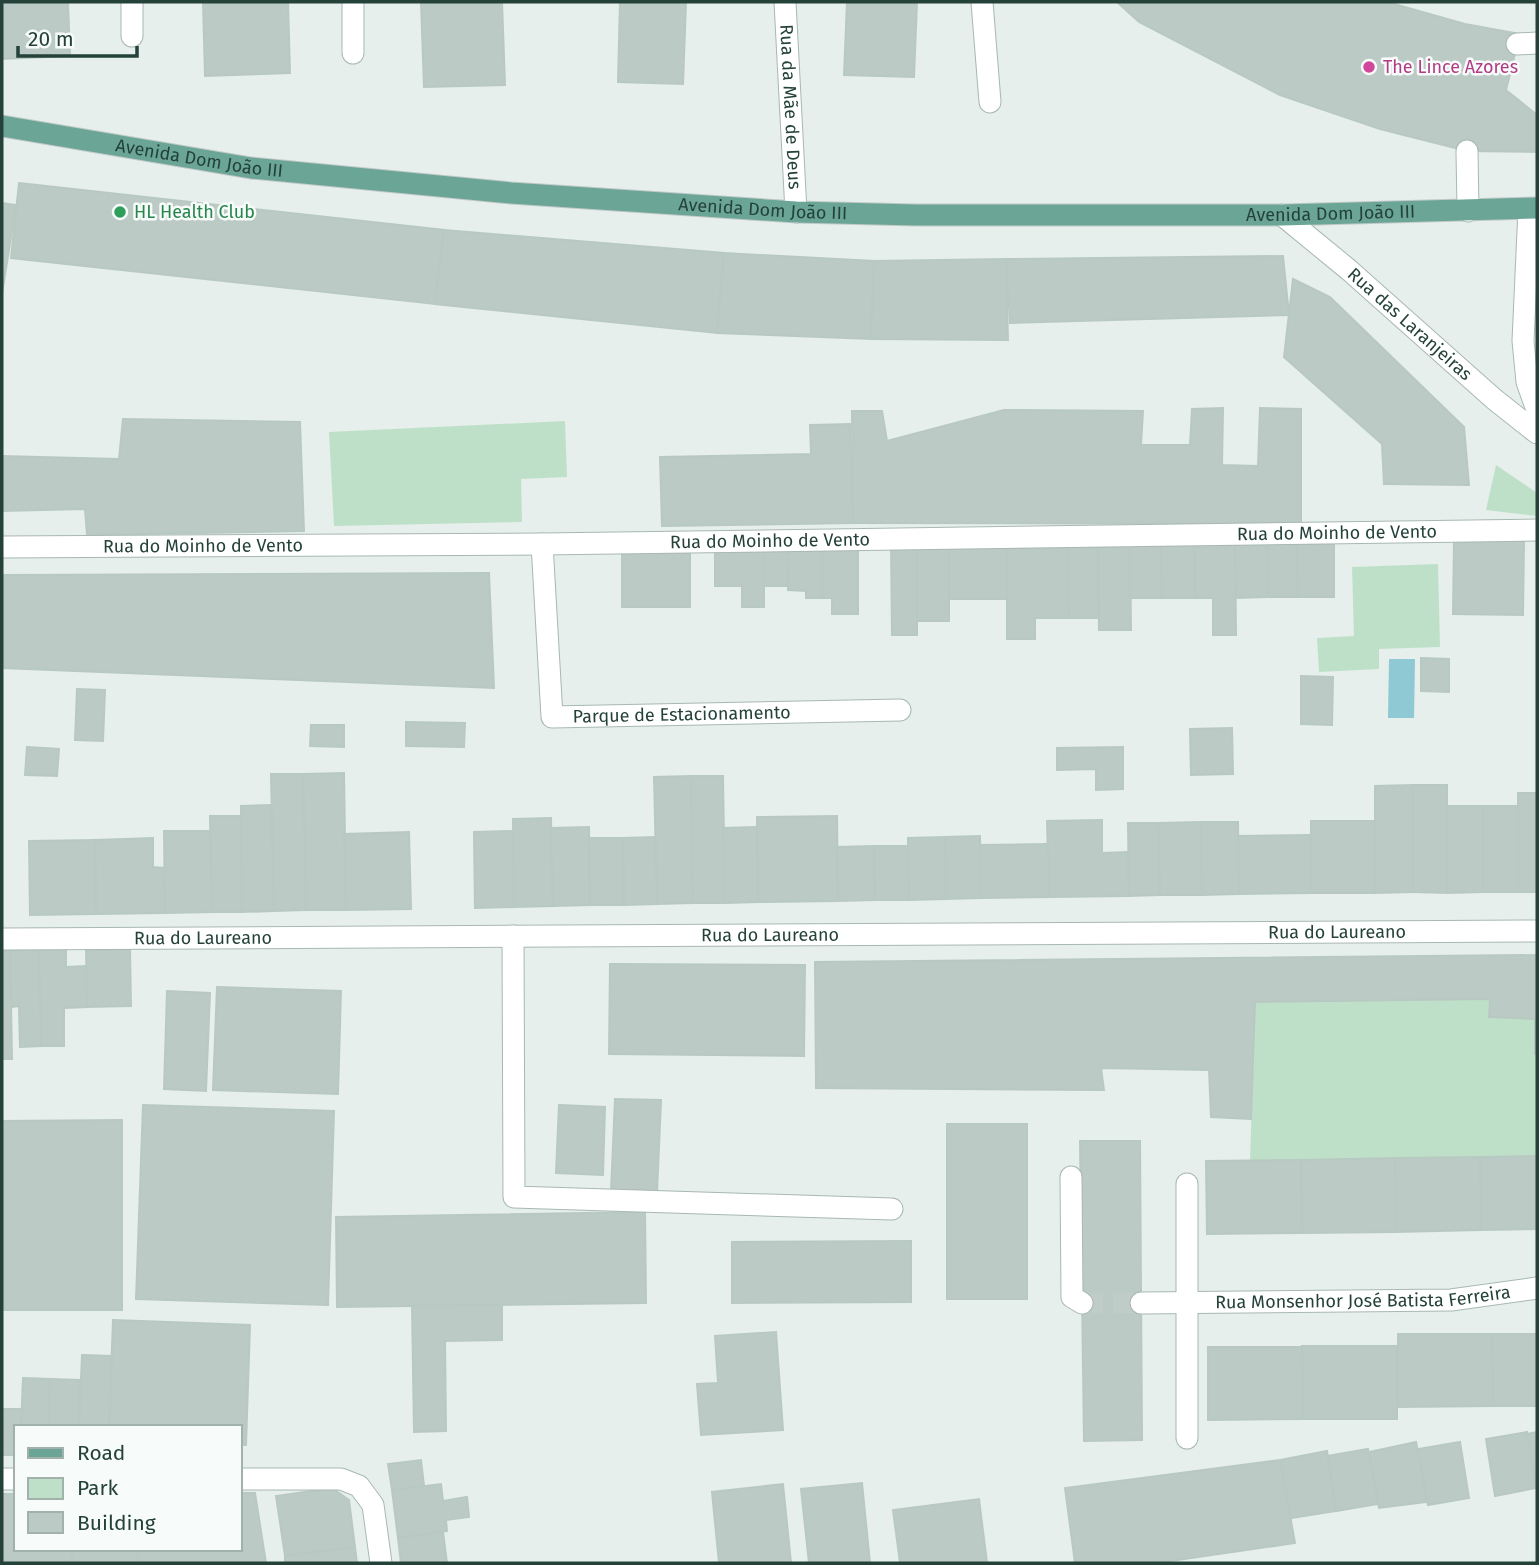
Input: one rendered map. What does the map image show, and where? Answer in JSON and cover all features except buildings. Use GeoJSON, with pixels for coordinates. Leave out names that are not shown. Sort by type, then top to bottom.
{"type":"FeatureCollection","features":[{"type":"Feature","properties":{"kind":"main road","name":"Avenida Dom João III"},"geometry":{"type":"LineString","coordinates":[[2,126],[251,167],[511,193],[796,212],[916,215],[1282,215],[1534,209]]}},
{"type":"Feature","properties":{"kind":"street"},"geometry":{"type":"LineString","coordinates":[[132,2],[132,36]]}},
{"type":"Feature","properties":{"kind":"street"},"geometry":{"type":"LineString","coordinates":[[353,53],[354,2]]}},
{"type":"Feature","properties":{"kind":"street","name":"Rua da Mãe de Deus"},"geometry":{"type":"LineString","coordinates":[[785,2],[796,212]]}},
{"type":"Feature","properties":{"kind":"street"},"geometry":{"type":"LineString","coordinates":[[982,2],[990,102]]}},
{"type":"Feature","properties":{"kind":"street"},"geometry":{"type":"LineString","coordinates":[[1467,151],[1468,211]]}},
{"type":"Feature","properties":{"kind":"street"},"geometry":{"type":"LineString","coordinates":[[1534,209],[1523,341],[1527,382],[1537,410]]}},
{"type":"Feature","properties":{"kind":"street","name":"Rua das Laranjeiras"},"geometry":{"type":"LineString","coordinates":[[1282,215],[1537,433]]}},
{"type":"Feature","properties":{"kind":"street","name":"Rua do Moinho de Vento"},"geometry":{"type":"LineString","coordinates":[[2,547],[542,544],[1537,530]]}},
{"type":"Feature","properties":{"kind":"street","name":"Parque de Estacionamento"},"geometry":{"type":"LineString","coordinates":[[542,544],[552,716],[900,710]]}},
{"type":"Feature","properties":{"kind":"street","name":"Rua do Laureano"},"geometry":{"type":"LineString","coordinates":[[2,939],[1537,931]]}},
{"type":"Feature","properties":{"kind":"street"},"geometry":{"type":"LineString","coordinates":[[513,936],[514,1197],[892,1209]]}},
{"type":"Feature","properties":{"kind":"street"},"geometry":{"type":"LineString","coordinates":[[1071,1177],[1072,1297],[1082,1303]]}},
{"type":"Feature","properties":{"kind":"street"},"geometry":{"type":"LineString","coordinates":[[1187,1184],[1187,1438]]}},
{"type":"Feature","properties":{"kind":"street","name":"Rua Monsenhor José Batista Ferreira"},"geometry":{"type":"LineString","coordinates":[[1142,1303],[1451,1300],[1537,1288]]}},
{"type":"Feature","properties":{"kind":"street"},"geometry":{"type":"LineString","coordinates":[[242,1479],[341,1479],[359,1486],[373,1505],[381,1563]]}},
{"type":"Feature","properties":{"kind":"green space"},"geometry":{"type":"Polygon","coordinates":[[[565,421],[567,477],[521,479],[522,522],[334,526],[329,432],[565,421]]]}},
{"type":"Feature","properties":{"kind":"green space"},"geometry":{"type":"Polygon","coordinates":[[[1496,465],[1537,493],[1537,516],[1486,510],[1496,465]]]}},
{"type":"Feature","properties":{"kind":"green space"},"geometry":{"type":"Polygon","coordinates":[[[1438,564],[1440,647],[1379,649],[1379,669],[1319,672],[1317,638],[1354,636],[1352,567],[1438,564]]]}},
{"type":"Feature","properties":{"kind":"green space"},"geometry":{"type":"Polygon","coordinates":[[[1490,999],[1489,1017],[1535,1019],[1537,1156],[1250,1161],[1255,1002],[1490,999]]]}},
{"type":"Feature","properties":{"kind":"water"},"geometry":{"type":"Polygon","coordinates":[[[1389,659],[1415,659],[1414,718],[1388,718],[1389,659]]]}},
{"type":"Feature","properties":{"kind":"tunnel"},"geometry":{"type":"LineString","coordinates":[[1082,1303],[1141,1303]]}},
{"type":"Feature","properties":{"kind":"place","name":"The Lince Azores"},"geometry":{"type":"Point","coordinates":[1369,67]}},
{"type":"Feature","properties":{"kind":"place","name":"HL Health Club"},"geometry":{"type":"Point","coordinates":[120,212]}}]}
